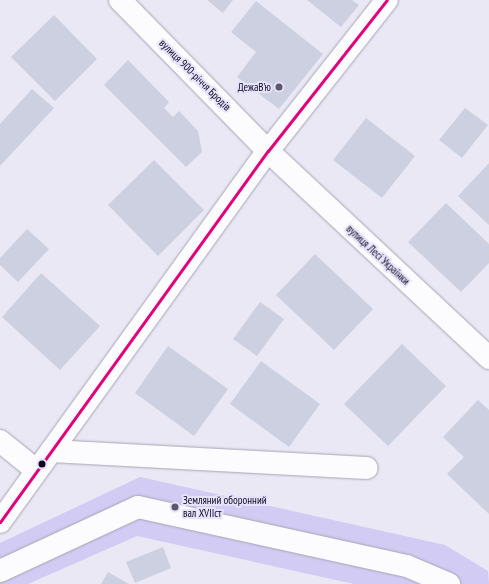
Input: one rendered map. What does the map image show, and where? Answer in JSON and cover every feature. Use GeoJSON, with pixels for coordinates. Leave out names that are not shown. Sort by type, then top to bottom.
{"type":"FeatureCollection","features":[{"type":"Feature","properties":{"kind":"street","name":"вулиця 900-річчя Бродів"},"geometry":{"type":"LineString","coordinates":[[120,0],[268,151]]}},
{"type":"Feature","properties":{"kind":"street"},"geometry":{"type":"LineString","coordinates":[[0,522],[36,470],[268,151],[387,0]]}},
{"type":"Feature","properties":{"kind":"street","name":"вулиця Лесі Українки"},"geometry":{"type":"LineString","coordinates":[[268,151],[489,358]]}},
{"type":"Feature","properties":{"kind":"street"},"geometry":{"type":"LineString","coordinates":[[0,441],[36,470]]}},
{"type":"Feature","properties":{"kind":"street"},"geometry":{"type":"LineString","coordinates":[[51,451],[367,468]]}},
{"type":"Feature","properties":{"kind":"street"},"geometry":{"type":"LineString","coordinates":[[0,571],[138,507],[407,566],[449,584]]}},
{"type":"Feature","properties":{"kind":"shaded area","name":"Земляний оборонний вал XVIIст"},"geometry":{"type":"Polygon","coordinates":[[[140,477],[445,545],[488,571],[489,584],[354,584],[137,536],[28,584],[0,584],[0,543],[140,477]]]}},
{"type":"Feature","properties":{"kind":"building"},"geometry":{"type":"Polygon","coordinates":[[[207,0],[233,0],[223,13],[207,0]]]}},
{"type":"Feature","properties":{"kind":"building"},"geometry":{"type":"Polygon","coordinates":[[[307,0],[352,0],[359,5],[341,27],[307,0]]]}},
{"type":"Feature","properties":{"kind":"building"},"geometry":{"type":"Polygon","coordinates":[[[256,1],[323,54],[279,109],[237,77],[256,52],[231,32],[256,1]]]}},
{"type":"Feature","properties":{"kind":"building"},"geometry":{"type":"Polygon","coordinates":[[[54,15],[97,59],[55,101],[11,57],[54,15]]]}},
{"type":"Feature","properties":{"kind":"building"},"geometry":{"type":"Polygon","coordinates":[[[128,60],[169,102],[164,108],[173,117],[179,111],[198,131],[202,152],[186,167],[104,85],[128,60]]]}},
{"type":"Feature","properties":{"kind":"building"},"geometry":{"type":"Polygon","coordinates":[[[32,89],[54,108],[0,166],[0,124],[32,89]]]}},
{"type":"Feature","properties":{"kind":"building"},"geometry":{"type":"Polygon","coordinates":[[[465,108],[488,125],[462,158],[439,140],[465,108]]]}},
{"type":"Feature","properties":{"kind":"building"},"geometry":{"type":"Polygon","coordinates":[[[366,118],[415,156],[382,198],[333,160],[366,118]]]}},
{"type":"Feature","properties":{"kind":"building"},"geometry":{"type":"Polygon","coordinates":[[[154,160],[204,210],[158,256],[108,205],[154,160]]]}},
{"type":"Feature","properties":{"kind":"building"},"geometry":{"type":"Polygon","coordinates":[[[489,163],[489,225],[458,196],[489,163]]]}},
{"type":"Feature","properties":{"kind":"building"},"geometry":{"type":"Polygon","coordinates":[[[446,203],[489,244],[489,263],[461,292],[408,242],[446,203]]]}},
{"type":"Feature","properties":{"kind":"building"},"geometry":{"type":"Polygon","coordinates":[[[27,229],[49,249],[18,282],[0,265],[0,258],[27,229]]]}},
{"type":"Feature","properties":{"kind":"building"},"geometry":{"type":"Polygon","coordinates":[[[315,254],[373,309],[334,350],[276,295],[315,254]]]}},
{"type":"Feature","properties":{"kind":"building"},"geometry":{"type":"Polygon","coordinates":[[[41,273],[100,326],[60,370],[2,317],[41,273]]]}},
{"type":"Feature","properties":{"kind":"building"},"geometry":{"type":"Polygon","coordinates":[[[260,302],[284,319],[257,356],[233,339],[260,302]]]}},
{"type":"Feature","properties":{"kind":"building"},"geometry":{"type":"Polygon","coordinates":[[[402,344],[446,386],[388,446],[344,404],[402,344]]]}},
{"type":"Feature","properties":{"kind":"building"},"geometry":{"type":"Polygon","coordinates":[[[168,346],[228,389],[194,436],[135,393],[168,346]]]}},
{"type":"Feature","properties":{"kind":"building"},"geometry":{"type":"Polygon","coordinates":[[[261,361],[320,404],[289,447],[230,404],[261,361]]]}},
{"type":"Feature","properties":{"kind":"building"},"geometry":{"type":"Polygon","coordinates":[[[478,400],[489,410],[489,514],[447,474],[464,457],[443,437],[478,400]]]}},
{"type":"Feature","properties":{"kind":"building"},"geometry":{"type":"Polygon","coordinates":[[[163,547],[171,568],[135,583],[126,562],[163,547]]]}},
{"type":"Feature","properties":{"kind":"building"},"geometry":{"type":"Polygon","coordinates":[[[108,572],[129,584],[101,584],[108,572]]]}},
{"type":"Feature","properties":{"kind":"transit line"},"geometry":{"type":"LineString","coordinates":[[0,522],[268,151],[387,0]]}},
{"type":"Feature","properties":{"kind":"place","name":"ДежаВ’ю"},"geometry":{"type":"Point","coordinates":[279,87]}},
{"type":"Feature","properties":{"kind":"place","name":"Земляний оборонний вал XVIIст"},"geometry":{"type":"Point","coordinates":[175,507]}}]}
